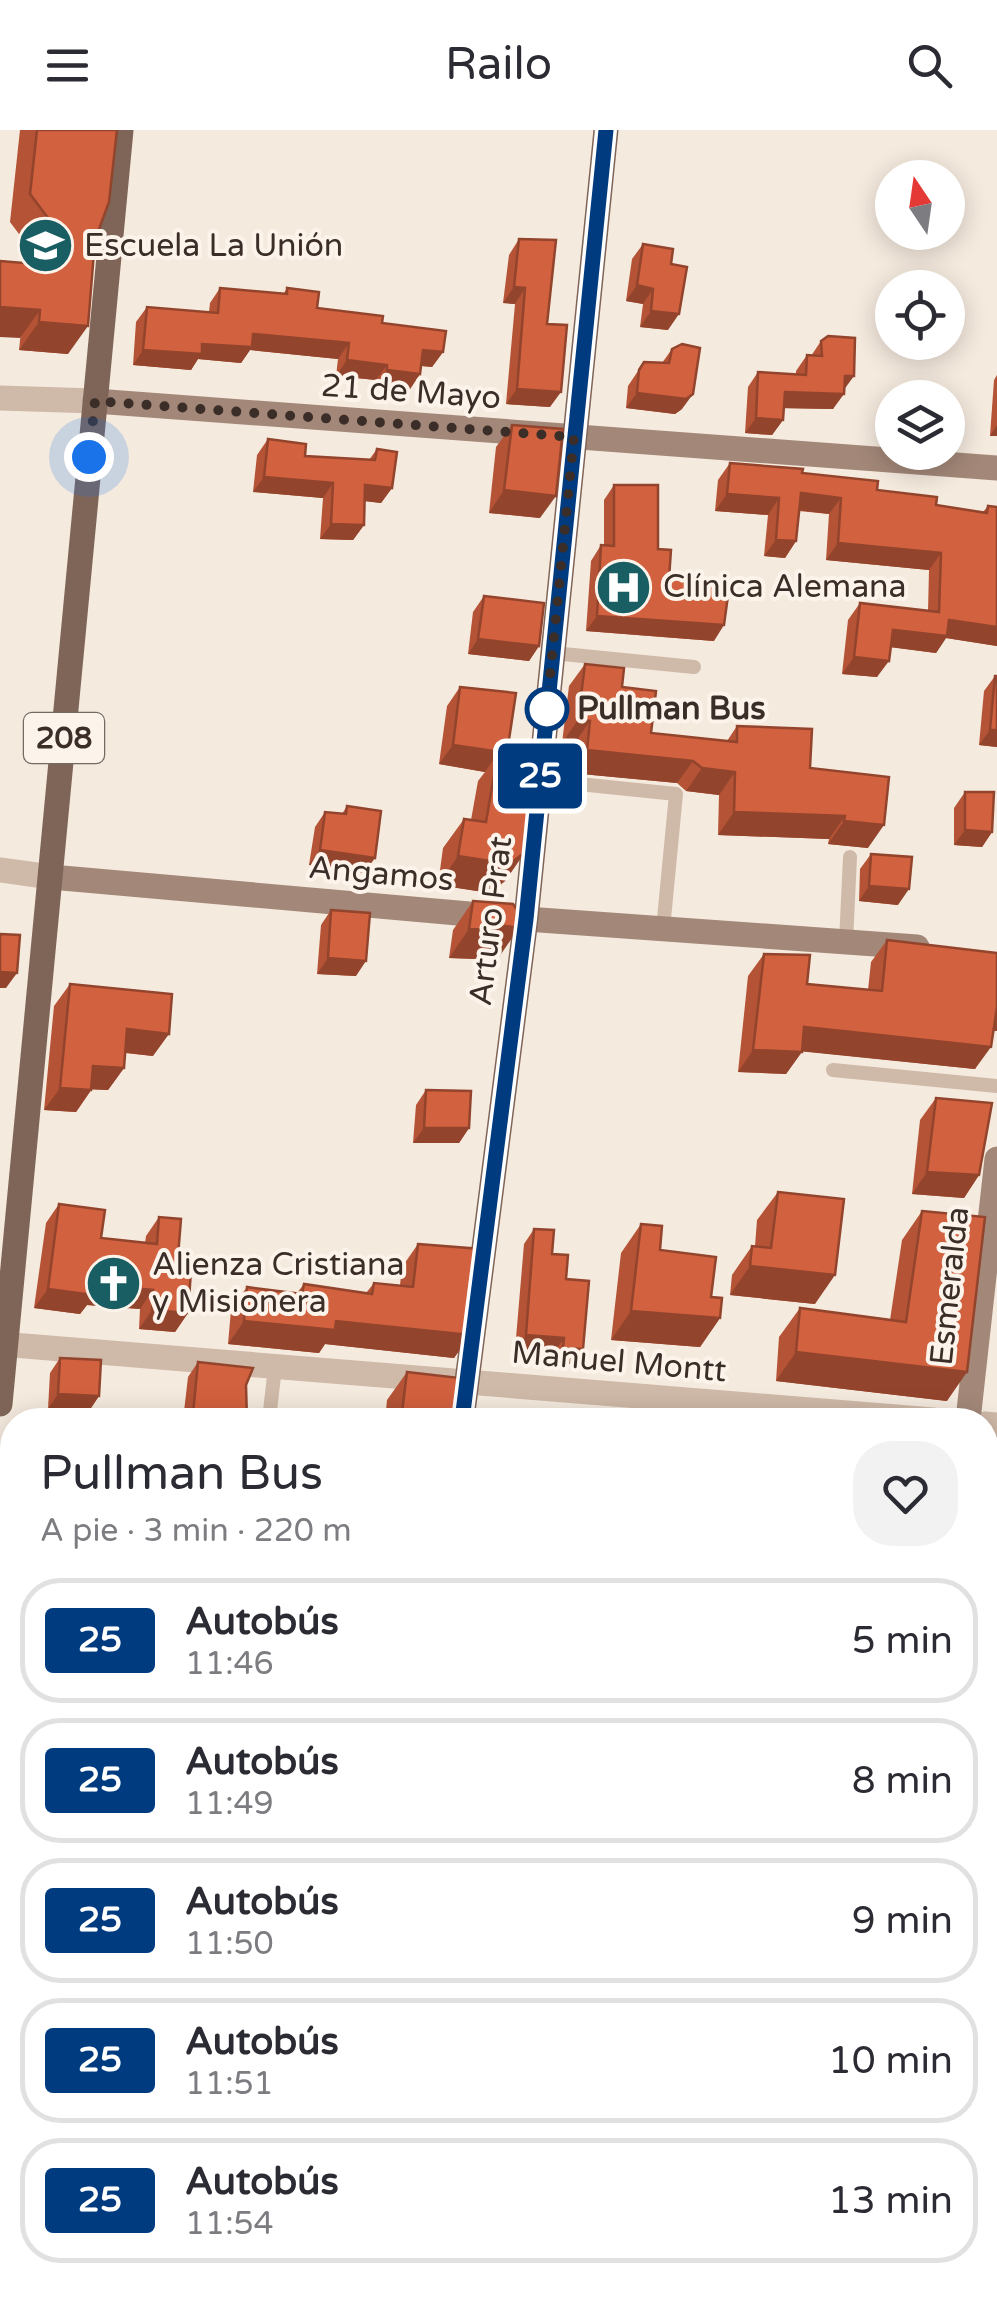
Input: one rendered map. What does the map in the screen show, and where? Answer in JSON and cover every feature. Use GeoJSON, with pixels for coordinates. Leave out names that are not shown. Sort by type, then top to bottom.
{"type":"FeatureCollection","features":[{"type":"Feature","properties":{"kind":"main road","name":"208"},"geometry":{"type":"LineString","coordinates":[[0,1404],[121,130]]}},
{"type":"Feature","properties":{"kind":"main road","name":"Arturo Prat"},"geometry":{"type":"LineString","coordinates":[[463,1408],[526,919],[606,130]]}},
{"type":"Feature","properties":{"kind":"street","name":"21 de Mayo"},"geometry":{"type":"LineString","coordinates":[[0,398],[95,401],[997,468]]}},
{"type":"Feature","properties":{"kind":"street","name":"Angamos"},"geometry":{"type":"LineString","coordinates":[[0,870],[526,919],[940,949]]}},
{"type":"Feature","properties":{"kind":"street","name":"Esmeralda"},"geometry":{"type":"LineString","coordinates":[[969,1408],[997,1159]]}},
{"type":"Feature","properties":{"kind":"street","name":"Manuel Montt"},"geometry":{"type":"LineString","coordinates":[[3,1345],[786,1408]]}},
{"type":"Feature","properties":{"kind":"lane"},"geometry":{"type":"LineString","coordinates":[[553,653],[694,667]]}},
{"type":"Feature","properties":{"kind":"lane"},"geometry":{"type":"LineString","coordinates":[[540,780],[676,794],[663,929]]}},
{"type":"Feature","properties":{"kind":"lane"},"geometry":{"type":"LineString","coordinates":[[846,942],[850,857]]}},
{"type":"Feature","properties":{"kind":"lane"},"geometry":{"type":"LineString","coordinates":[[834,1070],[997,1086]]}},
{"type":"Feature","properties":{"kind":"lane"},"geometry":{"type":"LineString","coordinates":[[270,1408],[275,1367]]}},
{"type":"Feature","properties":{"kind":"building"},"geometry":{"type":"Polygon","coordinates":[[[37,130],[117,130],[109,202],[95,240],[88,326],[39,322],[40,310],[0,307],[0,261],[48,265],[48,218],[30,194],[37,130]]]}},
{"type":"Feature","properties":{"kind":"building"},"geometry":{"type":"Polygon","coordinates":[[[519,239],[556,240],[547,324],[567,325],[561,392],[517,389],[525,288],[514,287],[519,239]]]}},
{"type":"Feature","properties":{"kind":"building"},"geometry":{"type":"Polygon","coordinates":[[[643,244],[673,249],[671,264],[687,267],[679,314],[651,311],[653,289],[637,285],[643,244]]]}},
{"type":"Feature","properties":{"kind":"building"},"geometry":{"type":"Polygon","coordinates":[[[220,288],[287,294],[287,288],[319,292],[317,308],[383,316],[382,323],[446,331],[443,352],[423,350],[420,374],[347,360],[349,343],[253,334],[252,347],[202,344],[202,354],[143,350],[147,307],[218,313],[220,288]]]}},
{"type":"Feature","properties":{"kind":"building"},"geometry":{"type":"Polygon","coordinates":[[[828,336],[855,338],[854,376],[845,376],[844,394],[785,392],[783,420],[756,418],[758,372],[806,375],[807,355],[822,356],[821,341],[828,336]]]}},
{"type":"Feature","properties":{"kind":"building"},"geometry":{"type":"Polygon","coordinates":[[[682,344],[700,348],[693,394],[686,399],[637,393],[639,370],[644,362],[669,363],[672,349],[682,344]]]}},
{"type":"Feature","properties":{"kind":"building"},"geometry":{"type":"Polygon","coordinates":[[[512,425],[563,429],[556,496],[504,490],[512,425]]]}},
{"type":"Feature","properties":{"kind":"building"},"geometry":{"type":"Polygon","coordinates":[[[268,439],[306,444],[305,456],[375,460],[377,449],[397,452],[392,488],[365,485],[364,525],[331,524],[333,483],[264,477],[268,439]]]}},
{"type":"Feature","properties":{"kind":"building"},"geometry":{"type":"Polygon","coordinates":[[[730,463],[878,481],[877,490],[937,497],[936,505],[987,513],[988,506],[997,507],[997,627],[949,620],[947,636],[893,630],[889,661],[854,657],[860,603],[939,612],[941,553],[838,543],[841,498],[801,493],[796,541],[776,540],[779,498],[727,494],[730,463]]]}},
{"type":"Feature","properties":{"kind":"building"},"geometry":{"type":"Polygon","coordinates":[[[614,485],[658,485],[658,549],[671,550],[669,579],[730,581],[724,625],[597,616],[601,545],[614,546],[614,485]]]}},
{"type":"Feature","properties":{"kind":"building"},"geometry":{"type":"Polygon","coordinates":[[[484,596],[544,603],[539,646],[478,639],[484,596]]]}},
{"type":"Feature","properties":{"kind":"building"},"geometry":{"type":"Polygon","coordinates":[[[585,664],[624,668],[622,687],[656,691],[651,733],[737,742],[737,726],[812,729],[810,768],[889,777],[884,825],[844,821],[845,816],[734,812],[735,772],[702,768],[693,761],[587,750],[590,721],[578,720],[585,664]]]}},
{"type":"Feature","properties":{"kind":"building"},"geometry":{"type":"Polygon","coordinates":[[[995,676],[997,730],[990,730],[995,676]]]}},
{"type":"Feature","properties":{"kind":"building"},"geometry":{"type":"Polygon","coordinates":[[[460,687],[516,693],[507,753],[453,745],[460,687]]]}},
{"type":"Feature","properties":{"kind":"building"},"geometry":{"type":"Polygon","coordinates":[[[498,752],[530,756],[524,803],[530,804],[525,852],[510,864],[458,856],[464,819],[486,822],[498,752]]]}},
{"type":"Feature","properties":{"kind":"building"},"geometry":{"type":"Polygon","coordinates":[[[965,792],[994,792],[992,832],[965,830],[965,792]]]}},
{"type":"Feature","properties":{"kind":"building"},"geometry":{"type":"Polygon","coordinates":[[[347,806],[381,811],[375,858],[320,850],[325,812],[346,814],[347,806]]]}},
{"type":"Feature","properties":{"kind":"building"},"geometry":{"type":"Polygon","coordinates":[[[871,854],[912,857],[909,889],[869,886],[871,854]]]}},
{"type":"Feature","properties":{"kind":"building"},"geometry":{"type":"Polygon","coordinates":[[[473,901],[513,904],[519,912],[519,928],[499,925],[498,930],[469,929],[473,901]]]}},
{"type":"Feature","properties":{"kind":"building"},"geometry":{"type":"Polygon","coordinates":[[[331,910],[370,913],[366,961],[328,958],[331,910]]]}},
{"type":"Feature","properties":{"kind":"building"},"geometry":{"type":"Polygon","coordinates":[[[0,934],[20,935],[17,973],[0,972],[0,934]]]}},
{"type":"Feature","properties":{"kind":"building"},"geometry":{"type":"Polygon","coordinates":[[[887,940],[997,953],[997,1007],[991,1047],[804,1027],[802,1052],[753,1050],[764,954],[810,955],[807,984],[882,991],[887,940]]]}},
{"type":"Feature","properties":{"kind":"building"},"geometry":{"type":"Polygon","coordinates":[[[70,984],[172,994],[169,1034],[127,1029],[124,1068],[93,1066],[91,1090],[60,1088],[70,984]]]}},
{"type":"Feature","properties":{"kind":"building"},"geometry":{"type":"Polygon","coordinates":[[[426,1090],[471,1091],[469,1128],[424,1128],[426,1090]]]}},
{"type":"Feature","properties":{"kind":"building"},"geometry":{"type":"Polygon","coordinates":[[[936,1098],[992,1103],[979,1175],[927,1172],[936,1098]]]}},
{"type":"Feature","properties":{"kind":"building"},"geometry":{"type":"Polygon","coordinates":[[[778,1192],[844,1199],[835,1275],[750,1266],[752,1246],[771,1248],[778,1192]]]}},
{"type":"Feature","properties":{"kind":"building"},"geometry":{"type":"Polygon","coordinates":[[[59,1204],[105,1210],[101,1238],[157,1244],[159,1217],[181,1219],[177,1269],[191,1271],[188,1313],[152,1310],[153,1290],[95,1285],[93,1295],[48,1289],[59,1204]]]}},
{"type":"Feature","properties":{"kind":"building"},"geometry":{"type":"Polygon","coordinates":[[[922,1211],[985,1217],[967,1372],[796,1352],[800,1308],[906,1322],[922,1211]]]}},
{"type":"Feature","properties":{"kind":"building"},"geometry":{"type":"Polygon","coordinates":[[[641,1224],[662,1226],[660,1250],[716,1257],[711,1297],[722,1298],[720,1318],[631,1311],[641,1224]]]}},
{"type":"Feature","properties":{"kind":"building"},"geometry":{"type":"Polygon","coordinates":[[[534,1229],[554,1230],[552,1254],[568,1255],[566,1279],[589,1281],[583,1349],[563,1348],[564,1338],[526,1335],[534,1229]]]}},
{"type":"Feature","properties":{"kind":"building"},"geometry":{"type":"Polygon","coordinates":[[[418,1244],[481,1249],[470,1335],[336,1321],[335,1330],[244,1321],[247,1287],[302,1294],[304,1284],[372,1294],[374,1283],[413,1287],[418,1244]]]}},
{"type":"Feature","properties":{"kind":"building"},"geometry":{"type":"Polygon","coordinates":[[[60,1358],[101,1360],[99,1396],[58,1394],[60,1358]]]}},
{"type":"Feature","properties":{"kind":"building"},"geometry":{"type":"Polygon","coordinates":[[[198,1362],[253,1368],[246,1385],[247,1408],[194,1408],[198,1362]]]}},
{"type":"Feature","properties":{"kind":"building"},"geometry":{"type":"Polygon","coordinates":[[[407,1372],[460,1378],[456,1408],[402,1408],[407,1372]]]}},
{"type":"Feature","properties":{"kind":"bus line","name":"25"},"geometry":{"type":"LineString","coordinates":[[463,1408],[526,919],[606,130]]}},
{"type":"Feature","properties":{"kind":"place","name":"Escuela La Unión"},"geometry":{"type":"Point","coordinates":[45,246]}},
{"type":"Feature","properties":{"kind":"place","name":"Clínica Alemana"},"geometry":{"type":"Point","coordinates":[624,587]}},
{"type":"Feature","properties":{"kind":"place","name":"Pullman Bus"},"geometry":{"type":"Point","coordinates":[547,709]}},
{"type":"Feature","properties":{"kind":"place","name":"Alienza Cristiana y Misionera"},"geometry":{"type":"Point","coordinates":[113,1283]}},
{"type":"Feature","properties":{"kind":"route"},"geometry":{"type":"LineString","coordinates":[[89,457],[95,401],[574,437],[546,716],[547,709]]}}]}
